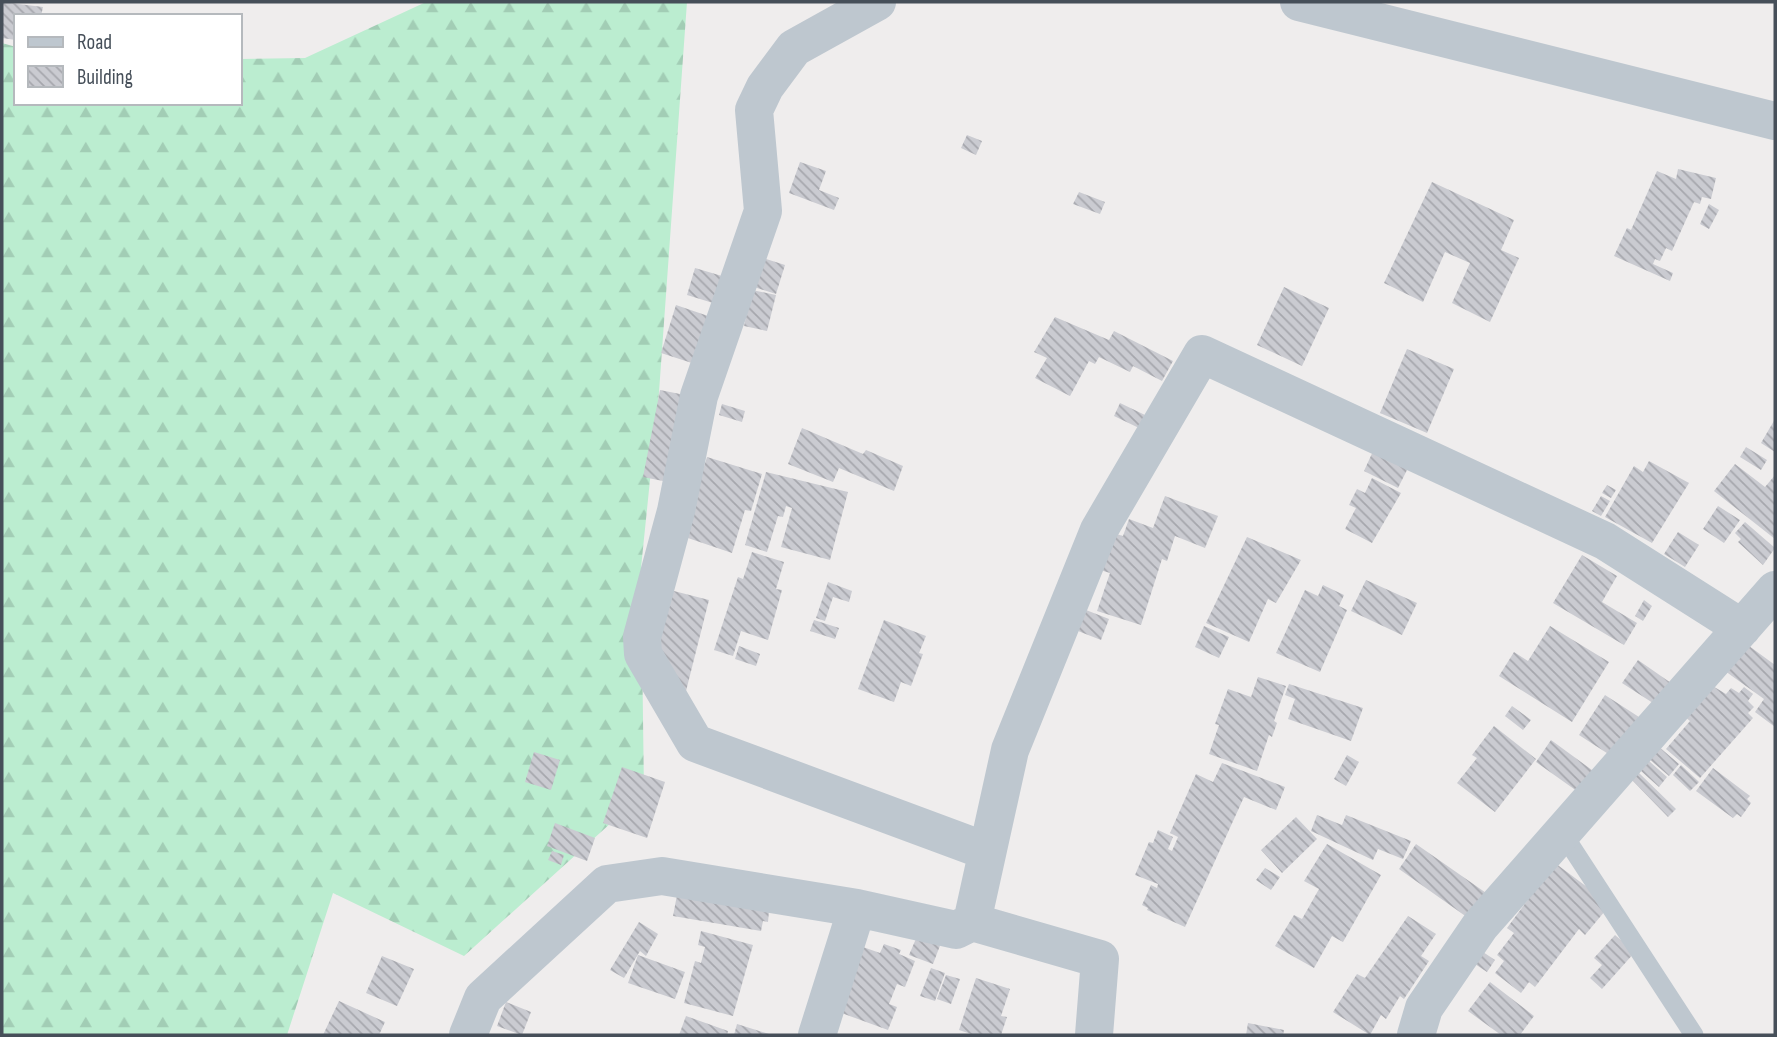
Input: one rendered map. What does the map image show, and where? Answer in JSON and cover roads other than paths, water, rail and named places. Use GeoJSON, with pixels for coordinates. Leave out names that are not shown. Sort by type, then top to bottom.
{"type":"FeatureCollection","features":[{"type":"Feature","properties":{"kind":"street"},"geometry":{"type":"LineString","coordinates":[[877,2],[794,48],[765,87],[754,110],[763,211],[699,396],[676,512],[642,637],[643,654],[695,743],[986,851]]}},
{"type":"Feature","properties":{"kind":"street"},"geometry":{"type":"LineString","coordinates":[[1299,2],[1775,121]]}},
{"type":"Feature","properties":{"kind":"street"},"geometry":{"type":"LineString","coordinates":[[972,922],[1010,750],[1099,530],[1202,354],[1605,541],[1742,628]]}},
{"type":"Feature","properties":{"kind":"street"},"geometry":{"type":"LineString","coordinates":[[1416,1035],[1424,1008],[1480,926],[1775,590]]}},
{"type":"Feature","properties":{"kind":"street"},"geometry":{"type":"LineString","coordinates":[[468,1035],[483,998],[607,884],[662,876],[857,908],[956,930],[972,922],[1100,959],[1094,1035]]}},
{"type":"Feature","properties":{"kind":"street"},"geometry":{"type":"LineString","coordinates":[[817,1035],[857,908]]}},
{"type":"Feature","properties":{"kind":"lane"},"geometry":{"type":"LineString","coordinates":[[1563,834],[1609,900],[1675,1010],[1694,1035]]}}]}
